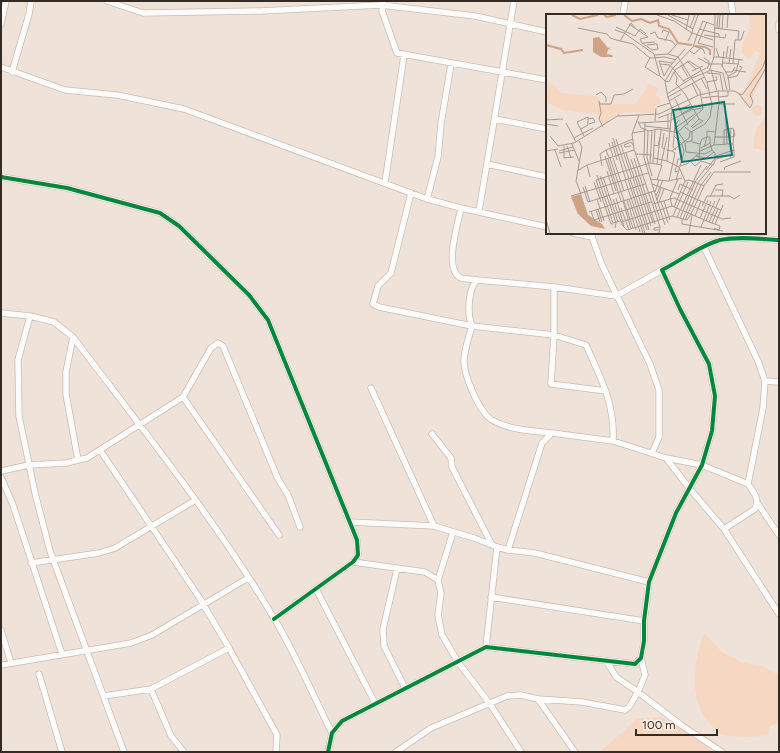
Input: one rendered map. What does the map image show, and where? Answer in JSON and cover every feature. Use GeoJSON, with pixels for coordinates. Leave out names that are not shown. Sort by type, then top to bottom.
{"type":"FeatureCollection","features":[{"type":"Feature","properties":{"kind":"street"},"geometry":{"type":"LineString","coordinates":[[1,24],[6,1]]}},
{"type":"Feature","properties":{"kind":"street"},"geometry":{"type":"LineString","coordinates":[[12,72],[31,1]]}},
{"type":"Feature","properties":{"kind":"street"},"geometry":{"type":"LineString","coordinates":[[107,1],[143,13],[261,11],[383,3],[475,16],[546,32]]}},
{"type":"Feature","properties":{"kind":"street"},"geometry":{"type":"LineString","coordinates":[[479,211],[514,1]]}},
{"type":"Feature","properties":{"kind":"street"},"geometry":{"type":"LineString","coordinates":[[623,14],[625,1]]}},
{"type":"Feature","properties":{"kind":"street"},"geometry":{"type":"LineString","coordinates":[[731,1],[733,14]]}},
{"type":"Feature","properties":{"kind":"street"},"geometry":{"type":"LineString","coordinates":[[383,3],[382,11],[397,53],[546,80]]}},
{"type":"Feature","properties":{"kind":"street"},"geometry":{"type":"LineString","coordinates":[[779,24],[779,30]]}},
{"type":"Feature","properties":{"kind":"street"},"geometry":{"type":"LineString","coordinates":[[385,184],[404,55]]}},
{"type":"Feature","properties":{"kind":"street"},"geometry":{"type":"LineString","coordinates":[[427,198],[438,157],[441,124],[452,64]]}},
{"type":"Feature","properties":{"kind":"street"},"geometry":{"type":"LineString","coordinates":[[1,67],[65,90],[117,95],[184,109],[411,193],[461,208],[546,227]]}},
{"type":"Feature","properties":{"kind":"street"},"geometry":{"type":"LineString","coordinates":[[494,119],[546,129]]}},
{"type":"Feature","properties":{"kind":"street"},"geometry":{"type":"LineString","coordinates":[[487,164],[546,176]]}},
{"type":"Feature","properties":{"kind":"street"},"geometry":{"type":"LineString","coordinates":[[1,177],[67,188],[160,213],[179,226],[238,284],[268,320],[357,540],[358,555],[353,562],[274,619]]}},
{"type":"Feature","properties":{"kind":"street"},"geometry":{"type":"LineString","coordinates":[[411,193],[391,273],[378,286],[373,304],[379,307],[472,326],[554,335],[586,345],[606,391],[614,422],[613,441]]}},
{"type":"Feature","properties":{"kind":"street"},"geometry":{"type":"LineString","coordinates":[[461,208],[453,244],[452,262],[454,272],[460,277],[616,296],[704,247],[721,240],[758,236],[779,241]]}},
{"type":"Feature","properties":{"kind":"street"},"geometry":{"type":"LineString","coordinates":[[583,234],[593,235],[602,265],[650,364],[659,390],[659,437],[652,453]]}},
{"type":"Feature","properties":{"kind":"street"},"geometry":{"type":"LineString","coordinates":[[704,247],[758,361],[765,381],[763,408],[748,484]]}},
{"type":"Feature","properties":{"kind":"street"},"geometry":{"type":"LineString","coordinates":[[396,752],[431,728],[507,696],[521,694],[538,699],[582,702],[625,710],[629,707],[638,692],[644,675],[641,658],[644,641],[644,621],[649,582],[676,513],[702,466],[712,431],[714,417],[715,396],[709,364],[680,309],[662,270]]}},
{"type":"Feature","properties":{"kind":"street"},"geometry":{"type":"LineString","coordinates":[[476,280],[472,285],[469,319],[472,326],[464,360],[467,374],[478,404],[491,420],[510,427],[552,434],[613,441],[666,458],[702,466],[748,484],[757,498],[758,504],[779,535]]}},
{"type":"Feature","properties":{"kind":"street"},"geometry":{"type":"LineString","coordinates":[[554,288],[554,335],[551,384],[606,391]]}},
{"type":"Feature","properties":{"kind":"street"},"geometry":{"type":"LineString","coordinates":[[1,313],[30,316],[54,322],[73,337],[140,426],[248,578],[274,619],[332,733]]}},
{"type":"Feature","properties":{"kind":"street"},"geometry":{"type":"LineString","coordinates":[[30,316],[18,360],[19,416],[29,465],[53,559],[124,752]]}},
{"type":"Feature","properties":{"kind":"street"},"geometry":{"type":"LineString","coordinates":[[73,337],[66,372],[66,394],[78,460]]}},
{"type":"Feature","properties":{"kind":"street"},"geometry":{"type":"LineString","coordinates":[[1,471],[29,465],[66,463],[87,458],[140,426],[183,397],[211,348],[218,343],[223,346],[278,480],[288,495],[300,527]]}},
{"type":"Feature","properties":{"kind":"street"},"geometry":{"type":"LineString","coordinates":[[765,381],[779,382]]}},
{"type":"Feature","properties":{"kind":"street"},"geometry":{"type":"LineString","coordinates":[[371,388],[434,526]]}},
{"type":"Feature","properties":{"kind":"street"},"geometry":{"type":"LineString","coordinates":[[183,397],[279,535]]}},
{"type":"Feature","properties":{"kind":"street"},"geometry":{"type":"LineString","coordinates":[[432,434],[451,458],[452,468],[491,543]]}},
{"type":"Feature","properties":{"kind":"street"},"geometry":{"type":"LineString","coordinates":[[508,550],[542,443],[552,434]]}},
{"type":"Feature","properties":{"kind":"street"},"geometry":{"type":"LineString","coordinates":[[100,450],[203,604],[229,648],[277,735],[276,752]]}},
{"type":"Feature","properties":{"kind":"street"},"geometry":{"type":"LineString","coordinates":[[666,458],[724,529],[779,614]]}},
{"type":"Feature","properties":{"kind":"street"},"geometry":{"type":"LineString","coordinates":[[1,477],[13,505],[62,654]]}},
{"type":"Feature","properties":{"kind":"street"},"geometry":{"type":"LineString","coordinates":[[31,563],[99,553],[115,548],[194,501]]}},
{"type":"Feature","properties":{"kind":"street"},"geometry":{"type":"LineString","coordinates":[[724,529],[755,509],[758,504]]}},
{"type":"Feature","properties":{"kind":"street"},"geometry":{"type":"LineString","coordinates":[[350,522],[434,526],[491,543],[497,547],[508,550],[535,553],[649,582]]}},
{"type":"Feature","properties":{"kind":"street"},"geometry":{"type":"LineString","coordinates":[[453,532],[438,580],[441,594],[438,614],[442,634],[458,662],[490,704],[521,752]]}},
{"type":"Feature","properties":{"kind":"street"},"geometry":{"type":"LineString","coordinates":[[486,647],[497,547]]}},
{"type":"Feature","properties":{"kind":"street"},"geometry":{"type":"LineString","coordinates":[[353,562],[425,572],[438,580]]}},
{"type":"Feature","properties":{"kind":"street"},"geometry":{"type":"LineString","coordinates":[[397,569],[383,629],[384,646],[405,688]]}},
{"type":"Feature","properties":{"kind":"street"},"geometry":{"type":"LineString","coordinates":[[1,665],[86,649],[132,643],[152,635],[248,578]]}},
{"type":"Feature","properties":{"kind":"street"},"geometry":{"type":"LineString","coordinates":[[316,589],[375,703]]}},
{"type":"Feature","properties":{"kind":"street"},"geometry":{"type":"LineString","coordinates":[[491,597],[644,621]]}},
{"type":"Feature","properties":{"kind":"street"},"geometry":{"type":"LineString","coordinates":[[1,630],[11,663]]}},
{"type":"Feature","properties":{"kind":"street"},"geometry":{"type":"LineString","coordinates":[[328,752],[332,733],[342,721],[486,647],[635,664],[641,658]]}},
{"type":"Feature","properties":{"kind":"street"},"geometry":{"type":"LineString","coordinates":[[104,696],[151,688],[229,648]]}},
{"type":"Feature","properties":{"kind":"street"},"geometry":{"type":"LineString","coordinates":[[607,662],[616,677],[722,752]]}},
{"type":"Feature","properties":{"kind":"street"},"geometry":{"type":"LineString","coordinates":[[39,674],[62,752]]}},
{"type":"Feature","properties":{"kind":"street"},"geometry":{"type":"LineString","coordinates":[[151,688],[171,736],[184,752]]}},
{"type":"Feature","properties":{"kind":"street"},"geometry":{"type":"LineString","coordinates":[[538,699],[576,752]]}},
{"type":"Feature","properties":{"kind":"shaded area"},"geometry":{"type":"Polygon","coordinates":[[[704,633],[722,652],[743,663],[760,665],[779,675],[779,723],[769,726],[768,735],[744,737],[721,734],[715,730],[704,717],[696,694],[695,669],[700,644],[704,633]]]}},
{"type":"Feature","properties":{"kind":"shaded area"},"geometry":{"type":"Polygon","coordinates":[[[661,717],[702,739],[712,752],[600,752],[637,719],[661,717]]]}},
{"type":"Feature","properties":{"kind":"cycle path"},"geometry":{"type":"LineString","coordinates":[[1,177],[67,188],[160,213],[179,226],[249,295],[268,320],[357,540],[358,555],[353,562],[274,619]]}},
{"type":"Feature","properties":{"kind":"cycle path"},"geometry":{"type":"LineString","coordinates":[[328,752],[332,733],[342,721],[486,647],[635,664],[641,658],[644,641],[644,621],[649,582],[676,513],[702,465],[712,431],[715,396],[709,364],[680,309],[662,270],[698,249],[720,240],[742,238],[779,240]]}}]}
